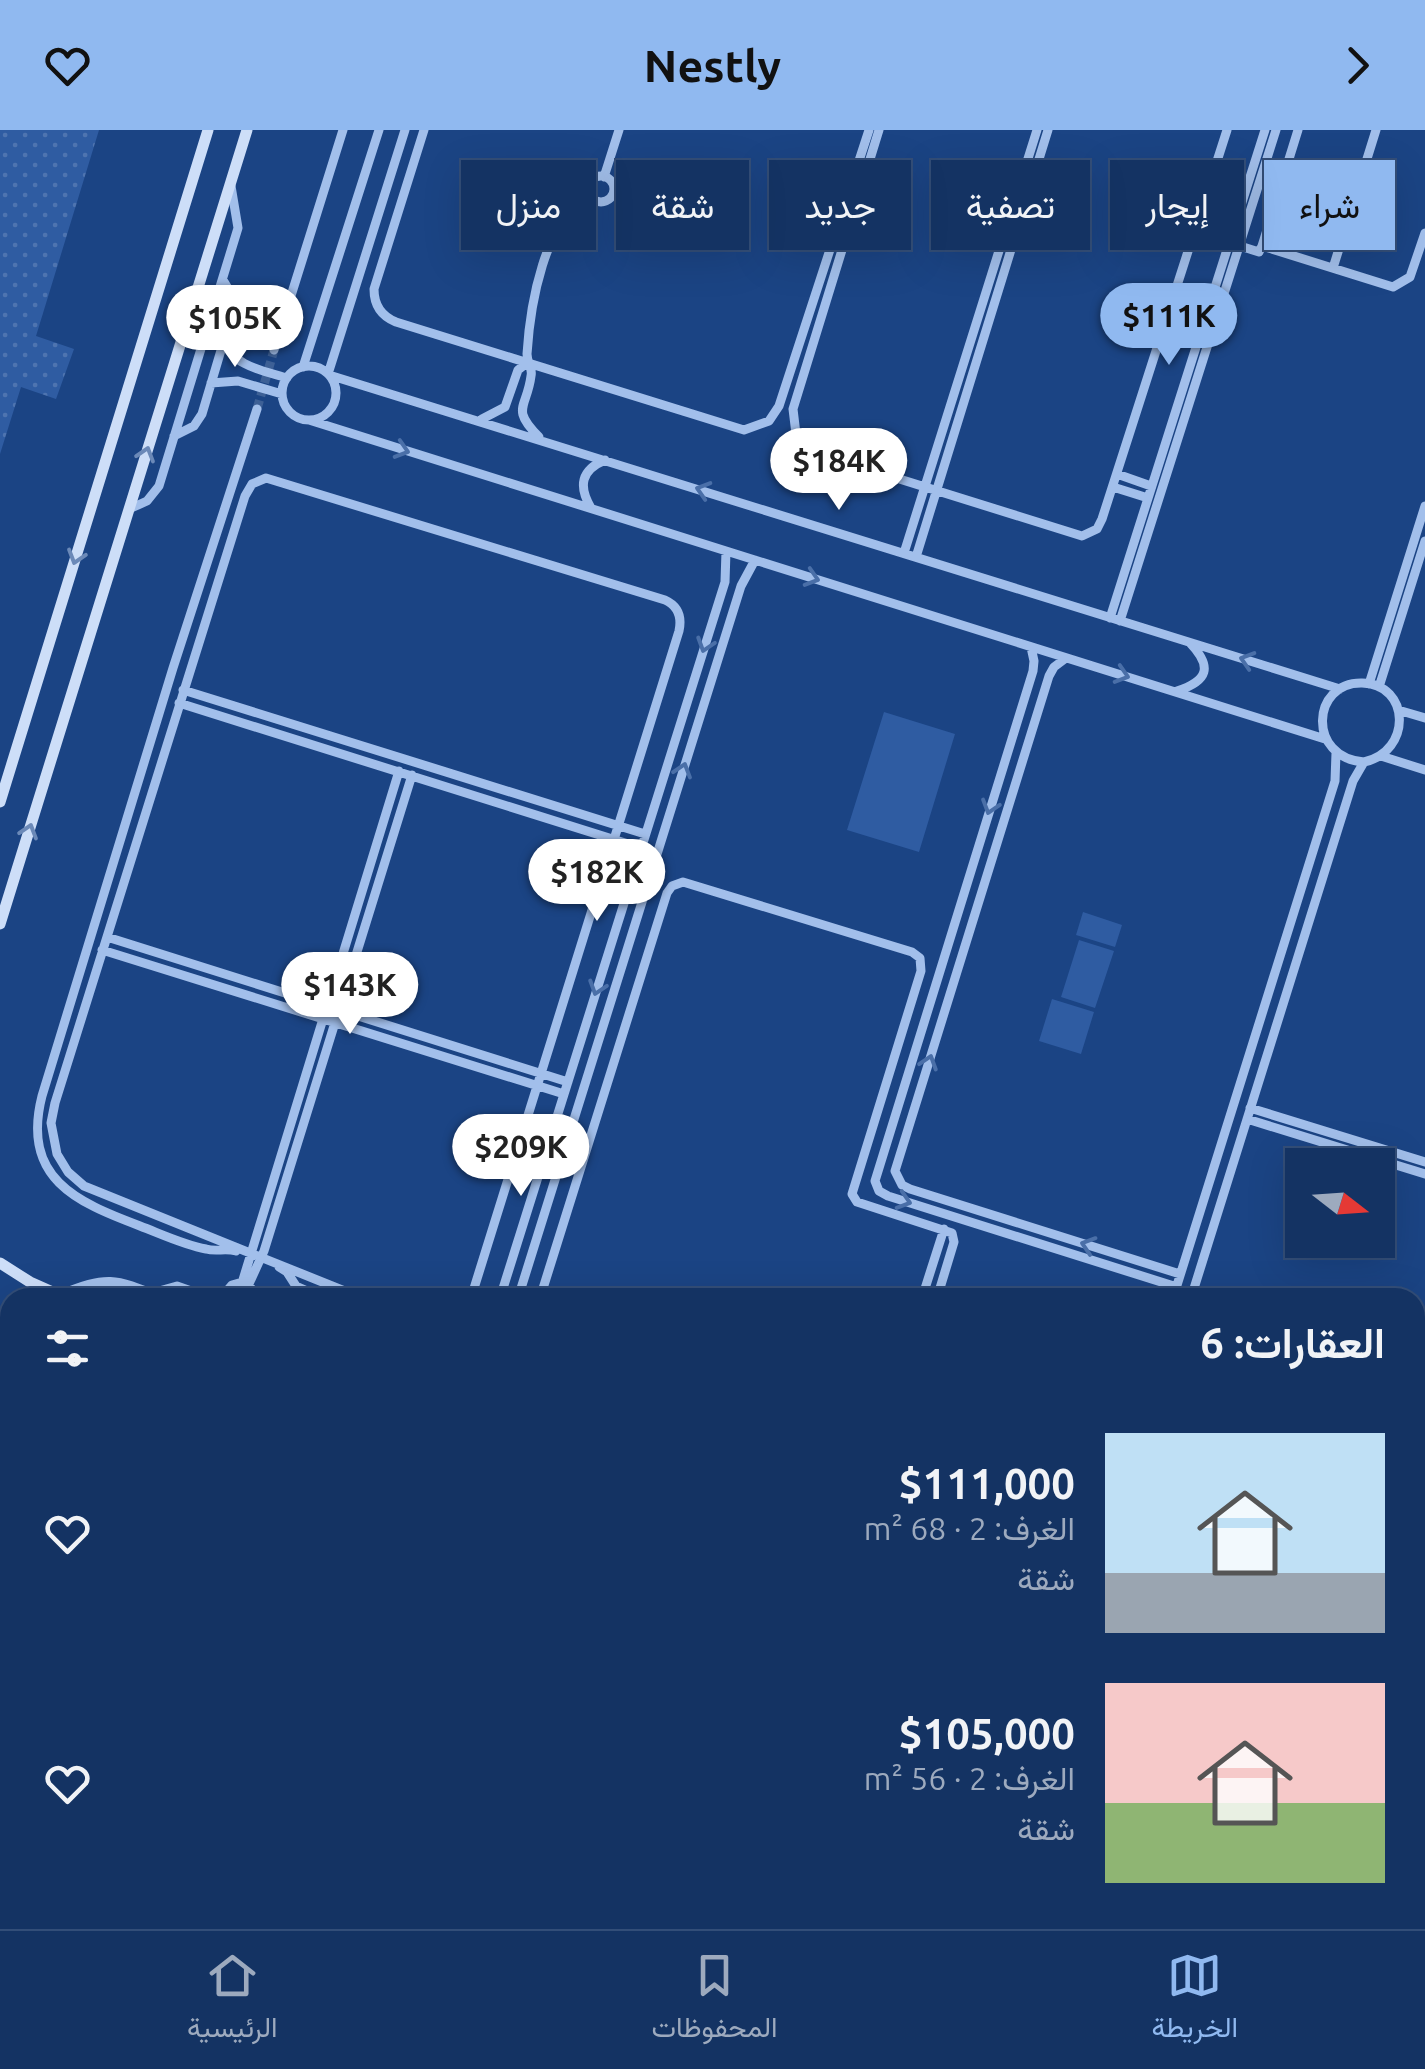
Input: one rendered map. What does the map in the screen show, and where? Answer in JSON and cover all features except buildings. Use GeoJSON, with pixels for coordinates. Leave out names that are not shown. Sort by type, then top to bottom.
{"type":"FeatureCollection","features":[{"type":"Feature","properties":{"kind":"main road"},"geometry":{"type":"LineString","coordinates":[[0,802],[208,130]]}},
{"type":"Feature","properties":{"kind":"main road"},"geometry":{"type":"LineString","coordinates":[[0,924],[247,130]]}},
{"type":"Feature","properties":{"kind":"main road"},"geometry":{"type":"LineString","coordinates":[[0,1263],[47,1288]]}},
{"type":"Feature","properties":{"kind":"street"},"geometry":{"type":"LineString","coordinates":[[274,350],[343,130]]}},
{"type":"Feature","properties":{"kind":"street"},"geometry":{"type":"LineString","coordinates":[[303,367],[378,130]]}},
{"type":"Feature","properties":{"kind":"street"},"geometry":{"type":"LineString","coordinates":[[309,420],[324,416],[334,404],[336,389],[329,374],[405,130]]}},
{"type":"Feature","properties":{"kind":"street"},"geometry":{"type":"LineString","coordinates":[[424,130],[374,288],[376,303],[389,320],[735,428],[753,429],[769,421],[779,406],[869,130]]}},
{"type":"Feature","properties":{"kind":"street"},"geometry":{"type":"LineString","coordinates":[[604,176],[619,130]]}},
{"type":"Feature","properties":{"kind":"street"},"geometry":{"type":"LineString","coordinates":[[878,130],[792,409],[793,426],[800,442],[814,452],[1082,536],[1092,532],[1100,524],[1113,487],[1189,250]]}},
{"type":"Feature","properties":{"kind":"street"},"geometry":{"type":"LineString","coordinates":[[904,553],[1037,130]]}},
{"type":"Feature","properties":{"kind":"street"},"geometry":{"type":"LineString","coordinates":[[916,557],[1048,130]]}},
{"type":"Feature","properties":{"kind":"street"},"geometry":{"type":"LineString","coordinates":[[1218,160],[1227,130]]}},
{"type":"Feature","properties":{"kind":"street"},"geometry":{"type":"LineString","coordinates":[[1244,212],[1265,130]]}},
{"type":"Feature","properties":{"kind":"street"},"geometry":{"type":"LineString","coordinates":[[1244,218],[1276,130]]}},
{"type":"Feature","properties":{"kind":"street"},"geometry":{"type":"LineString","coordinates":[[1289,160],[1298,130]]}},
{"type":"Feature","properties":{"kind":"street"},"geometry":{"type":"LineString","coordinates":[[1334,268],[1376,130]]}},
{"type":"Feature","properties":{"kind":"street"},"geometry":{"type":"LineString","coordinates":[[596,179],[604,176]]}},
{"type":"Feature","properties":{"kind":"street"},"geometry":{"type":"LineString","coordinates":[[596,200],[610,199],[614,188],[604,176]]}},
{"type":"Feature","properties":{"kind":"street"},"geometry":{"type":"LineString","coordinates":[[129,509],[156,492],[174,436],[239,224],[230,183]]}},
{"type":"Feature","properties":{"kind":"street"},"geometry":{"type":"LineString","coordinates":[[1284,250],[1384,286],[1398,286],[1410,277],[1425,233]]}},
{"type":"Feature","properties":{"kind":"street"},"geometry":{"type":"LineString","coordinates":[[1244,234],[1264,243],[1258,252],[1244,248]]}},
{"type":"Feature","properties":{"kind":"street"},"geometry":{"type":"LineString","coordinates":[[540,440],[522,417],[532,376],[527,364],[534,303],[550,250]]}},
{"type":"Feature","properties":{"kind":"street"},"geometry":{"type":"LineString","coordinates":[[1115,619],[1151,486],[1233,250]]}},
{"type":"Feature","properties":{"kind":"street"},"geometry":{"type":"LineString","coordinates":[[1115,619],[1233,250]]}},
{"type":"Feature","properties":{"kind":"street"},"geometry":{"type":"LineString","coordinates":[[174,436],[198,421],[211,383],[234,305],[222,280]]}},
{"type":"Feature","properties":{"kind":"street"},"geometry":{"type":"LineString","coordinates":[[224,340],[229,352],[243,363],[287,378]]}},
{"type":"Feature","properties":{"kind":"street"},"geometry":{"type":"LineString","coordinates":[[238,380],[243,363]]}},
{"type":"Feature","properties":{"kind":"street"},"geometry":{"type":"LineString","coordinates":[[480,420],[502,410],[518,370],[527,364]]}},
{"type":"Feature","properties":{"kind":"street"},"geometry":{"type":"LineString","coordinates":[[1325,739],[309,420],[290,412],[282,394],[287,378],[303,367],[316,367],[1340,689],[1374,686],[1394,700],[1398,710],[1398,736],[1381,756],[1364,762],[1344,758],[1325,739],[1322,728],[1326,706],[1340,689]]}},
{"type":"Feature","properties":{"kind":"street"},"geometry":{"type":"LineString","coordinates":[[211,383],[238,380],[282,394]]}},
{"type":"Feature","properties":{"kind":"street"},"geometry":{"type":"LineString","coordinates":[[511,394],[524,398]]}},
{"type":"Feature","properties":{"kind":"street"},"geometry":{"type":"LineString","coordinates":[[257,408],[163,701],[37,1122],[45,1161],[59,1184],[78,1202],[202,1249],[230,1249],[256,1255],[282,1268],[300,1288]]}},
{"type":"Feature","properties":{"kind":"street"},"geometry":{"type":"LineString","coordinates":[[592,510],[582,490],[583,478],[590,468],[605,460]]}},
{"type":"Feature","properties":{"kind":"street"},"geometry":{"type":"LineString","coordinates":[[1117,474],[1151,486]]}},
{"type":"Feature","properties":{"kind":"street"},"geometry":{"type":"LineString","coordinates":[[337,1288],[97,1193],[78,1182],[60,1160],[52,1134],[52,1113],[249,487],[270,478],[665,600],[674,606],[680,618],[474,1288]]}},
{"type":"Feature","properties":{"kind":"street"},"geometry":{"type":"LineString","coordinates":[[1113,487],[1148,498]]}},
{"type":"Feature","properties":{"kind":"street"},"geometry":{"type":"LineString","coordinates":[[1374,686],[1425,506]]}},
{"type":"Feature","properties":{"kind":"street"},"geometry":{"type":"LineString","coordinates":[[1374,686],[1425,541]]}},
{"type":"Feature","properties":{"kind":"street"},"geometry":{"type":"LineString","coordinates":[[503,1288],[726,576],[726,551]]}},
{"type":"Feature","properties":{"kind":"street"},"geometry":{"type":"LineString","coordinates":[[521,1288],[744,579],[755,560]]}},
{"type":"Feature","properties":{"kind":"street"},"geometry":{"type":"LineString","coordinates":[[1174,692],[1197,683],[1204,673],[1204,660],[1189,642]]}},
{"type":"Feature","properties":{"kind":"street"},"geometry":{"type":"LineString","coordinates":[[1030,646],[1034,666],[888,1132],[875,1176],[876,1186],[888,1196],[1163,1288]]}},
{"type":"Feature","properties":{"kind":"street"},"geometry":{"type":"LineString","coordinates":[[1066,658],[1051,671],[896,1164],[897,1178],[910,1189],[1180,1274]]}},
{"type":"Feature","properties":{"kind":"street"},"geometry":{"type":"LineString","coordinates":[[183,690],[646,834]]}},
{"type":"Feature","properties":{"kind":"street"},"geometry":{"type":"LineString","coordinates":[[179,703],[642,848]]}},
{"type":"Feature","properties":{"kind":"street"},"geometry":{"type":"LineString","coordinates":[[685,705],[702,710]]}},
{"type":"Feature","properties":{"kind":"street"},"geometry":{"type":"LineString","coordinates":[[1398,710],[1425,718]]}},
{"type":"Feature","properties":{"kind":"street"},"geometry":{"type":"LineString","coordinates":[[274,732],[278,720]]}},
{"type":"Feature","properties":{"kind":"street"},"geometry":{"type":"LineString","coordinates":[[1176,1288],[1335,782],[1336,753]]}},
{"type":"Feature","properties":{"kind":"street"},"geometry":{"type":"LineString","coordinates":[[1381,756],[1425,770]]}},
{"type":"Feature","properties":{"kind":"street"},"geometry":{"type":"LineString","coordinates":[[1005,760],[1021,766]]}},
{"type":"Feature","properties":{"kind":"street"},"geometry":{"type":"LineString","coordinates":[[1194,1288],[1351,786],[1364,762]]}},
{"type":"Feature","properties":{"kind":"street"},"geometry":{"type":"LineString","coordinates":[[256,1255],[322,1018],[399,771]]}},
{"type":"Feature","properties":{"kind":"street"},"geometry":{"type":"LineString","coordinates":[[245,1285],[339,1010],[412,775]]}},
{"type":"Feature","properties":{"kind":"street"},"geometry":{"type":"LineString","coordinates":[[543,1288],[668,893],[679,882],[912,952],[920,958],[922,971],[852,1194],[858,1202],[952,1233],[954,1239],[940,1288]]}},
{"type":"Feature","properties":{"kind":"street"},"geometry":{"type":"LineString","coordinates":[[1300,892],[1317,897]]}},
{"type":"Feature","properties":{"kind":"street"},"geometry":{"type":"LineString","coordinates":[[106,937],[568,1082]]}},
{"type":"Feature","properties":{"kind":"street"},"geometry":{"type":"LineString","coordinates":[[102,950],[564,1094]]}},
{"type":"Feature","properties":{"kind":"street"},"geometry":{"type":"LineString","coordinates":[[610,950],[626,954]]}},
{"type":"Feature","properties":{"kind":"street"},"geometry":{"type":"LineString","coordinates":[[1249,1113],[1425,1162]]}},
{"type":"Feature","properties":{"kind":"street"},"geometry":{"type":"LineString","coordinates":[[1249,1113],[1425,1174]]}},
{"type":"Feature","properties":{"kind":"street"},"geometry":{"type":"LineString","coordinates":[[888,1132],[905,1138]]}},
{"type":"Feature","properties":{"kind":"street"},"geometry":{"type":"LineString","coordinates":[[876,1186],[897,1178]]}},
{"type":"Feature","properties":{"kind":"street"},"geometry":{"type":"LineString","coordinates":[[1199,1215],[1216,1220]]}},
{"type":"Feature","properties":{"kind":"street"},"geometry":{"type":"LineString","coordinates":[[925,1288],[944,1229]]}},
{"type":"Feature","properties":{"kind":"street"},"geometry":{"type":"LineString","coordinates":[[520,1234],[537,1239]]}},
{"type":"Feature","properties":{"kind":"street"},"geometry":{"type":"LineString","coordinates":[[84,1288],[106,1280],[134,1288]]}},
{"type":"Feature","properties":{"kind":"street"},"geometry":{"type":"LineString","coordinates":[[230,1288],[234,1284],[245,1285]]}},
{"type":"Feature","properties":{"kind":"shaded area"},"geometry":{"type":"Polygon","coordinates":[[[0,130],[99,130],[36,336],[74,349],[56,399],[21,387],[0,454],[0,130]]]}},
{"type":"Feature","properties":{"kind":"shaded area"},"geometry":{"type":"Polygon","coordinates":[[[884,712],[955,734],[919,852],[847,830],[884,712]]]}},
{"type":"Feature","properties":{"kind":"shaded area"},"geometry":{"type":"Polygon","coordinates":[[[1083,912],[1122,925],[1115,947],[1076,935],[1083,912]]]}},
{"type":"Feature","properties":{"kind":"shaded area"},"geometry":{"type":"Polygon","coordinates":[[[1079,940],[1114,951],[1095,1008],[1061,997],[1079,940]]]}},
{"type":"Feature","properties":{"kind":"shaded area"},"geometry":{"type":"Polygon","coordinates":[[[1052,999],[1094,1012],[1081,1054],[1039,1041],[1052,999]]]}},
{"type":"Feature","properties":{"kind":"tunnel"},"geometry":{"type":"LineString","coordinates":[[257,409],[274,350]]}}]}
